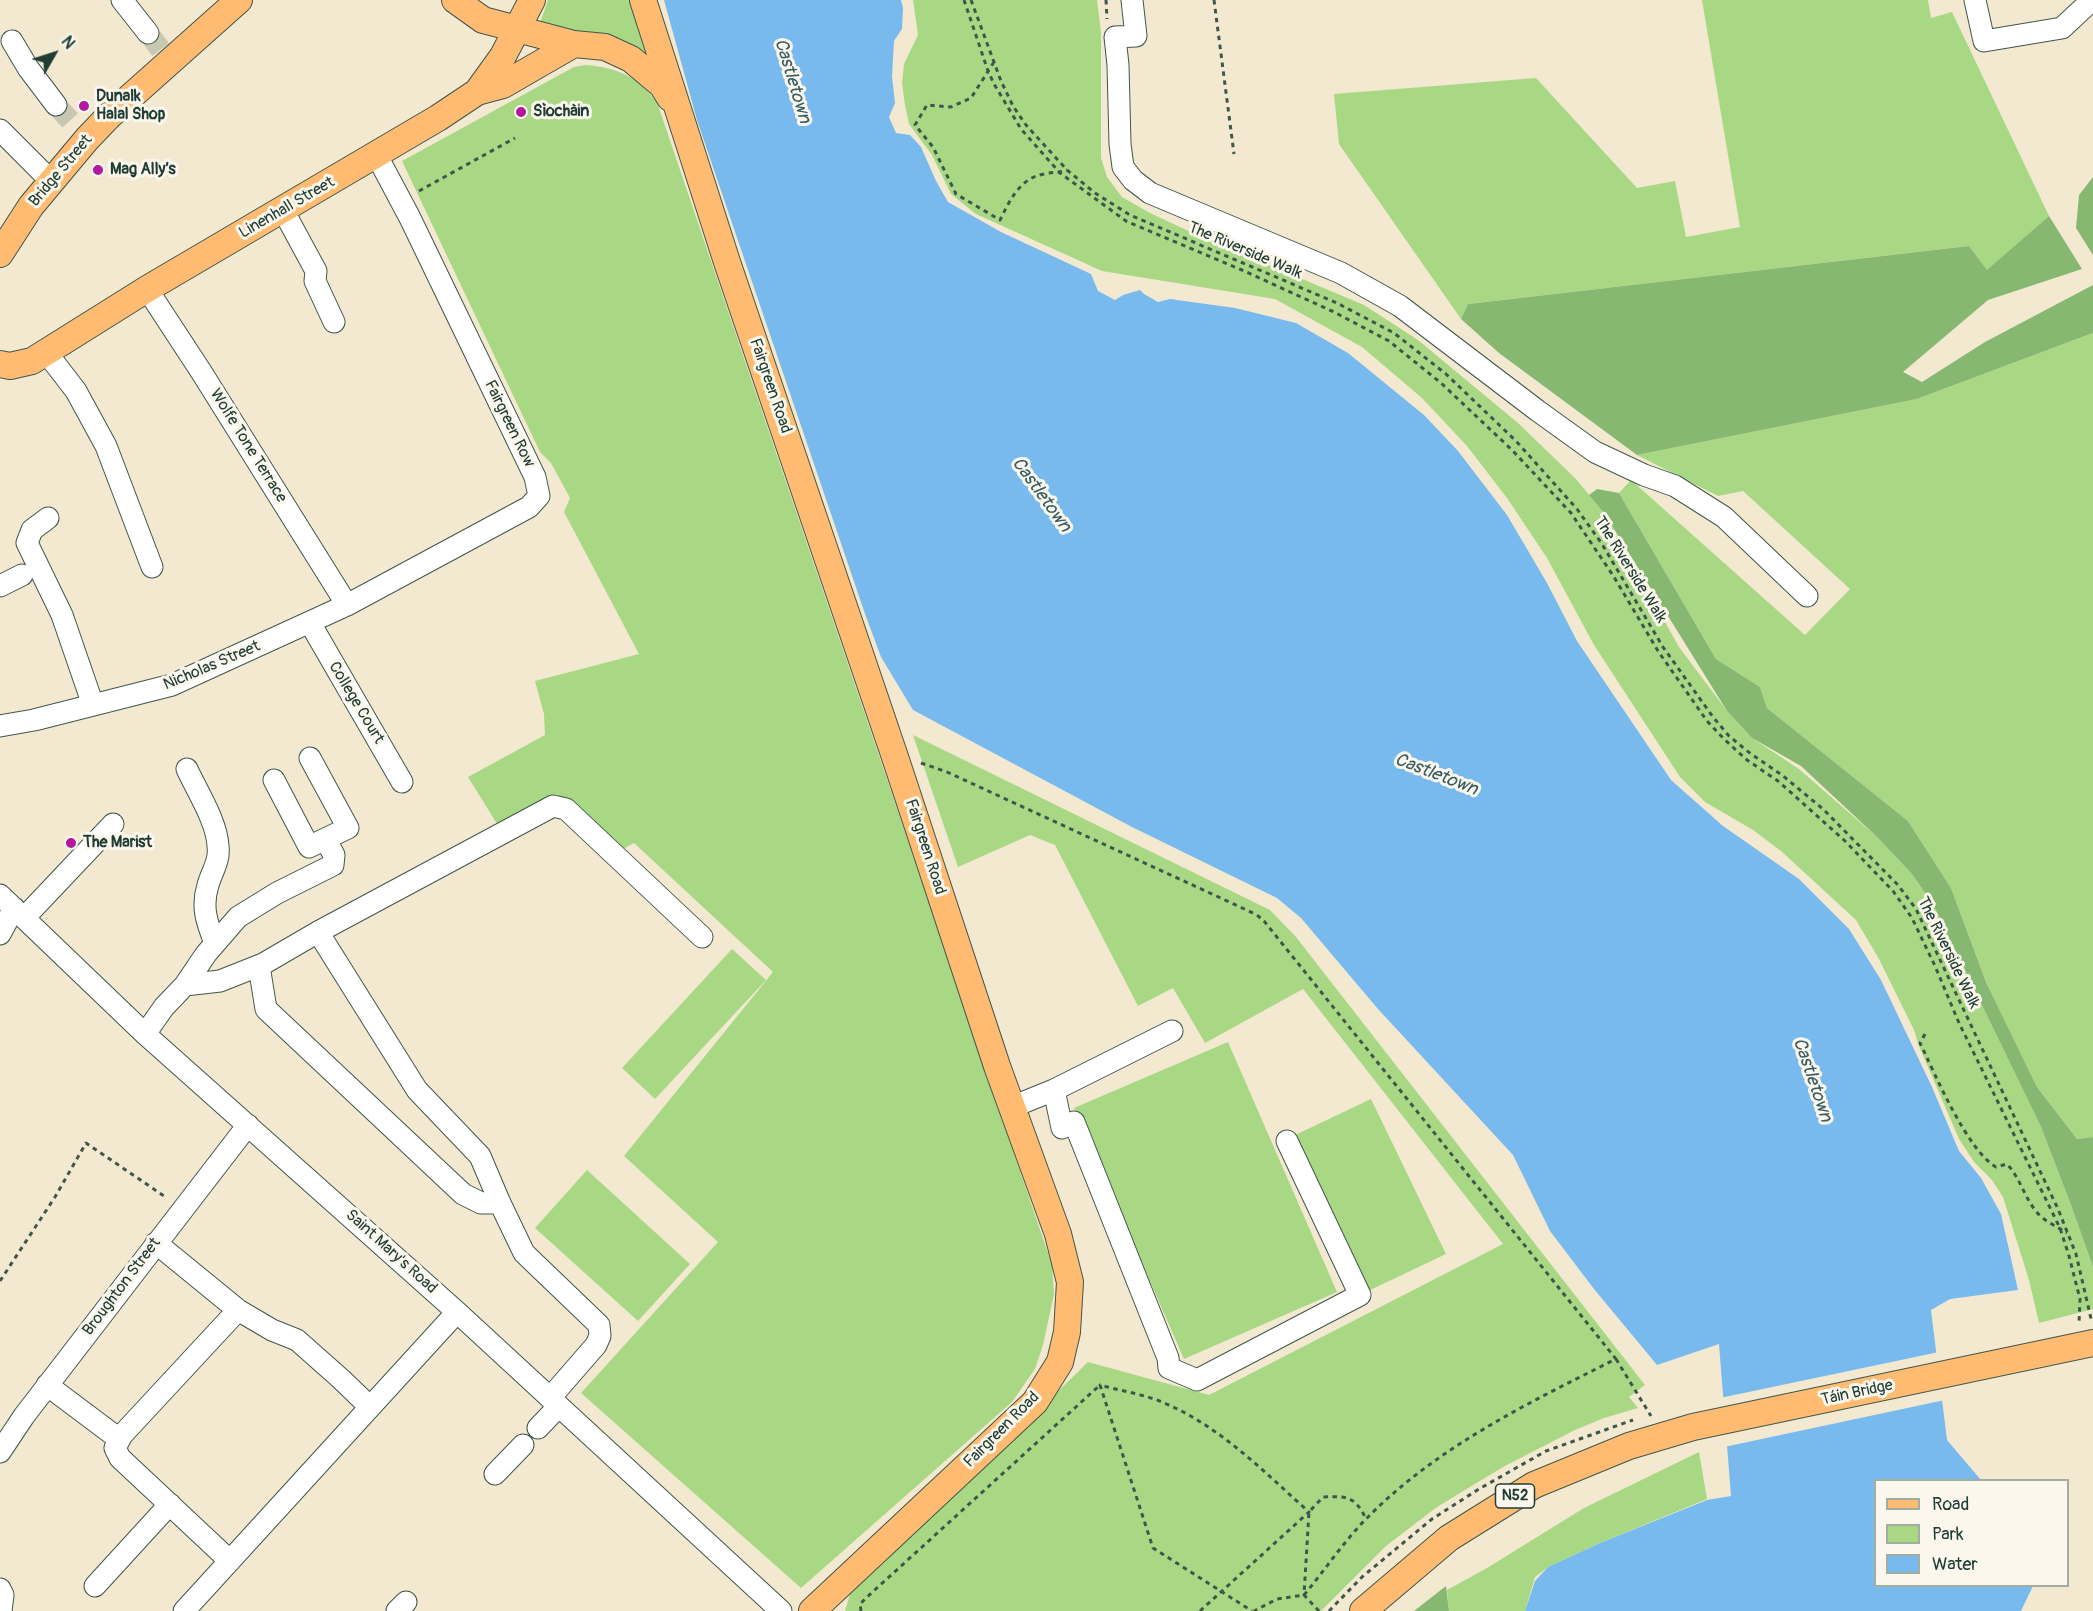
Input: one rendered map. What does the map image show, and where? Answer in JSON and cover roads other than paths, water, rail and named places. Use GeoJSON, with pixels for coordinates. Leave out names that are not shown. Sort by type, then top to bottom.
{"type":"FeatureCollection","features":[{"type":"Feature","properties":{"kind":"main road","name":"Bridge Street"},"geometry":{"type":"LineString","coordinates":[[0,254],[81,133],[109,116],[160,48],[239,0]]}},
{"type":"Feature","properties":{"kind":"main road"},"geometry":{"type":"LineString","coordinates":[[455,0],[483,20],[574,44],[605,47],[631,59],[662,86],[682,119]]}},
{"type":"Feature","properties":{"kind":"main road","name":"Linenhall Street"},"geometry":{"type":"LineString","coordinates":[[0,364],[10,366],[32,361],[147,289],[377,156],[477,92],[503,56],[532,0]]}},
{"type":"Feature","properties":{"kind":"main road","name":"Fairgreen Road"},"geometry":{"type":"LineString","coordinates":[[643,0],[727,262],[1012,1107],[1058,1234],[1070,1282],[1067,1332],[1060,1362],[1035,1402],[812,1611]]}},
{"type":"Feature","properties":{"kind":"main road"},"geometry":{"type":"LineString","coordinates":[[477,92],[503,85],[574,44]]}},
{"type":"Feature","properties":{"kind":"main road","name":"Táin Bridge"},"geometry":{"type":"LineString","coordinates":[[1363,1611],[1449,1538],[1534,1485],[1629,1446],[1693,1427],[2021,1358],[2088,1329]]}},
{"type":"Feature","properties":{"kind":"street"},"geometry":{"type":"LineString","coordinates":[[122,0],[160,48]]}},
{"type":"Feature","properties":{"kind":"street"},"geometry":{"type":"LineString","coordinates":[[1132,0],[1136,36],[1115,37],[1120,144],[1123,167],[1133,180],[1150,193],[1341,273],[1400,306],[1595,452],[1644,475],[1675,486],[1725,517],[1807,596]]}},
{"type":"Feature","properties":{"kind":"street"},"geometry":{"type":"LineString","coordinates":[[1975,0],[1984,41],[2062,28],[2092,0]]}},
{"type":"Feature","properties":{"kind":"street"},"geometry":{"type":"LineString","coordinates":[[12,41],[28,69],[56,105]]}},
{"type":"Feature","properties":{"kind":"street"},"geometry":{"type":"LineString","coordinates":[[0,130],[51,181]]}},
{"type":"Feature","properties":{"kind":"street","name":"Fairgreen Row"},"geometry":{"type":"LineString","coordinates":[[347,605],[530,507],[539,496],[535,477],[377,156]]}},
{"type":"Feature","properties":{"kind":"street"},"geometry":{"type":"LineString","coordinates":[[283,210],[316,271],[315,281],[334,322]]}},
{"type":"Feature","properties":{"kind":"street","name":"Wolfe Tone Terrace"},"geometry":{"type":"LineString","coordinates":[[147,289],[347,605]]}},
{"type":"Feature","properties":{"kind":"street"},"geometry":{"type":"LineString","coordinates":[[46,352],[76,391],[106,446],[152,567]]}},
{"type":"Feature","properties":{"kind":"street"},"geometry":{"type":"LineString","coordinates":[[48,518],[32,530],[27,543],[62,615],[93,705]]}},
{"type":"Feature","properties":{"kind":"street"},"geometry":{"type":"LineString","coordinates":[[0,586],[22,575]]}},
{"type":"Feature","properties":{"kind":"street","name":"Nicholas Street"},"geometry":{"type":"LineString","coordinates":[[0,726],[172,685],[347,605]]}},
{"type":"Feature","properties":{"kind":"street","name":"College Court"},"geometry":{"type":"LineString","coordinates":[[310,623],[402,782]]}},
{"type":"Feature","properties":{"kind":"street"},"geometry":{"type":"LineString","coordinates":[[274,780],[309,847],[348,828],[310,758]]}},
{"type":"Feature","properties":{"kind":"street"},"geometry":{"type":"LineString","coordinates":[[187,769],[218,839],[218,860],[205,900],[206,919],[215,943]]}},
{"type":"Feature","properties":{"kind":"street"},"geometry":{"type":"LineString","coordinates":[[185,985],[220,981],[259,966],[553,806],[566,809],[702,937]]}},
{"type":"Feature","properties":{"kind":"street"},"geometry":{"type":"LineString","coordinates":[[0,934],[13,907],[112,824]]}},
{"type":"Feature","properties":{"kind":"street"},"geometry":{"type":"LineString","coordinates":[[145,1034],[164,1007],[185,985],[215,943],[238,917],[277,893],[333,865],[334,855],[325,839]]}},
{"type":"Feature","properties":{"kind":"street","name":"Saint Mary's Road"},"geometry":{"type":"LineString","coordinates":[[13,907],[145,1034],[457,1312],[781,1611]]}},
{"type":"Feature","properties":{"kind":"street"},"geometry":{"type":"LineString","coordinates":[[318,932],[417,1090],[480,1156],[524,1253],[599,1325],[600,1336],[596,1345],[538,1428]]}},
{"type":"Feature","properties":{"kind":"street"},"geometry":{"type":"LineString","coordinates":[[259,966],[266,1009],[463,1194],[481,1203],[500,1203]]}},
{"type":"Feature","properties":{"kind":"street"},"geometry":{"type":"LineString","coordinates":[[1012,1107],[1054,1090],[1172,1032]]}},
{"type":"Feature","properties":{"kind":"street"},"geometry":{"type":"LineString","coordinates":[[1054,1090],[1062,1128],[1074,1122],[1167,1358],[1168,1368],[1197,1380],[1360,1295],[1287,1141]]}},
{"type":"Feature","properties":{"kind":"street","name":"Broughton Street"},"geometry":{"type":"LineString","coordinates":[[0,1452],[47,1385],[248,1125]]}},
{"type":"Feature","properties":{"kind":"street"},"geometry":{"type":"LineString","coordinates":[[156,1243],[238,1310],[272,1330],[297,1340],[342,1378],[370,1407]]}},
{"type":"Feature","properties":{"kind":"street"},"geometry":{"type":"LineString","coordinates":[[117,1444],[238,1310]]}},
{"type":"Feature","properties":{"kind":"street"},"geometry":{"type":"LineString","coordinates":[[186,1611],[457,1312]]}},
{"type":"Feature","properties":{"kind":"street"},"geometry":{"type":"LineString","coordinates":[[47,1385],[117,1444],[120,1458],[230,1561]]}},
{"type":"Feature","properties":{"kind":"street"},"geometry":{"type":"LineString","coordinates":[[495,1474],[523,1445]]}},
{"type":"Feature","properties":{"kind":"street"},"geometry":{"type":"LineString","coordinates":[[95,1586],[170,1504]]}},
{"type":"Feature","properties":{"kind":"street"},"geometry":{"type":"LineString","coordinates":[[0,1589],[3,1596],[1,1611]]}},
{"type":"Feature","properties":{"kind":"water","name":"Castletown"},"geometry":{"type":"Polygon","coordinates":[[[664,0],[901,0],[902,29],[894,41],[892,76],[895,103],[889,117],[896,133],[910,135],[921,147],[948,202],[1001,232],[1091,274],[1098,291],[1115,300],[1140,290],[1158,302],[1170,299],[1235,308],[1296,323],[1348,353],[1424,415],[1458,451],[1507,515],[1547,583],[1577,641],[1671,780],[1723,826],[1799,879],[1849,929],[1881,980],[1932,1087],[1959,1151],[1981,1178],[2001,1214],[2018,1290],[1950,1299],[1931,1310],[1947,1440],[1980,1479],[1874,1479],[1874,1587],[2033,1587],[2021,1611],[1525,1611],[1535,1581],[1548,1567],[1600,1543],[1707,1500],[1731,1496],[1719,1344],[1657,1365],[1594,1289],[1550,1231],[1513,1155],[1378,1009],[1301,918],[1277,898],[1132,827],[913,710],[881,657],[864,611],[697,120],[664,0]]]}},
{"type":"Feature","properties":{"kind":"tunnel"},"geometry":{"type":"LineString","coordinates":[[148,33],[161,50]]}},
{"type":"Feature","properties":{"kind":"tunnel"},"geometry":{"type":"LineString","coordinates":[[56,105],[75,126]]}},
{"type":"Feature","properties":{"kind":"place","name":"Dunalk Halal Shop"},"geometry":{"type":"Point","coordinates":[84,106]}},
{"type":"Feature","properties":{"kind":"place","name":"Sìochàin"},"geometry":{"type":"Point","coordinates":[521,112]}},
{"type":"Feature","properties":{"kind":"place","name":"Mag Ally’s"},"geometry":{"type":"Point","coordinates":[98,170]}},
{"type":"Feature","properties":{"kind":"place","name":"The Marist"},"geometry":{"type":"Point","coordinates":[71,843]}}]}
